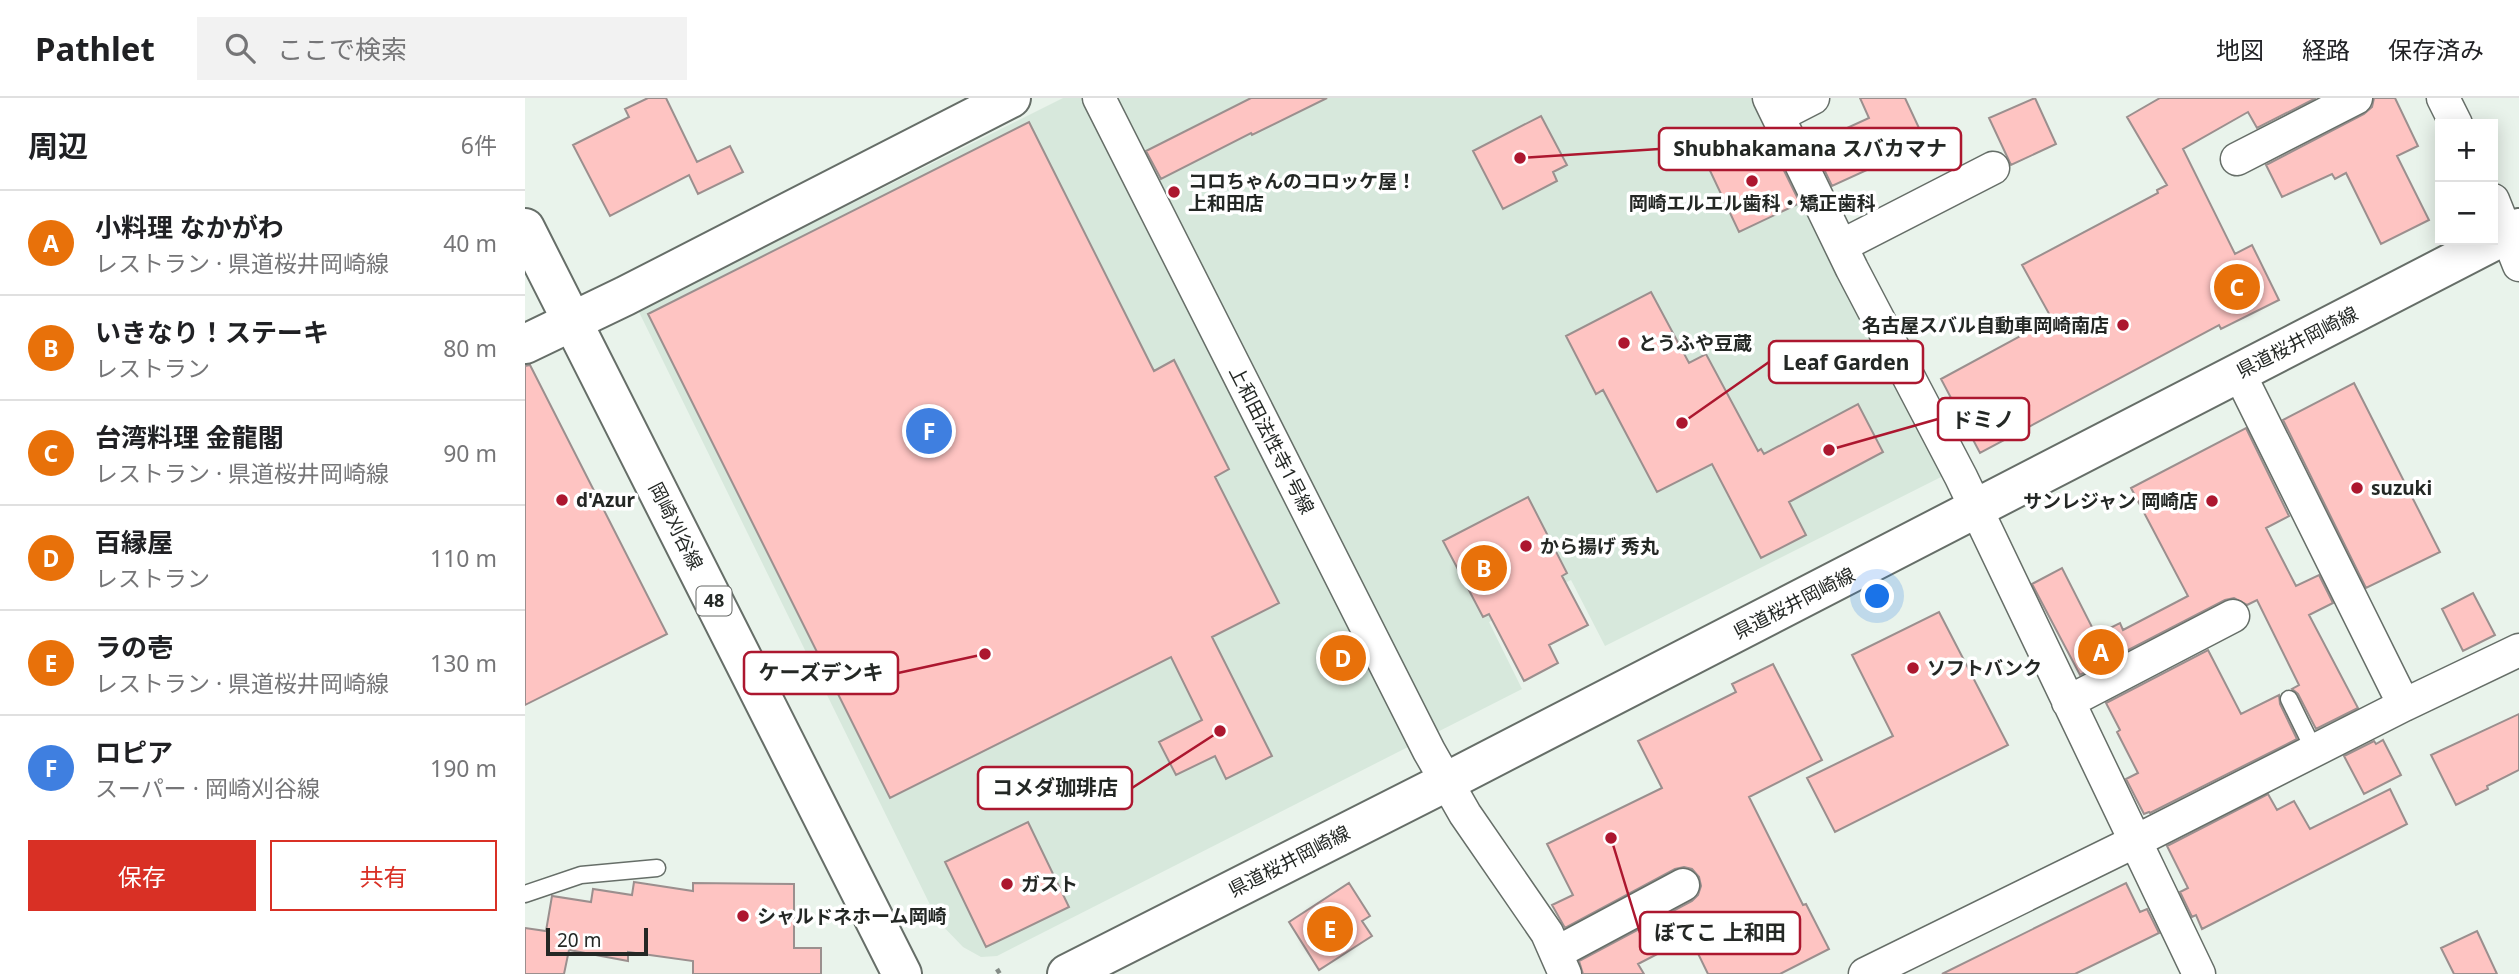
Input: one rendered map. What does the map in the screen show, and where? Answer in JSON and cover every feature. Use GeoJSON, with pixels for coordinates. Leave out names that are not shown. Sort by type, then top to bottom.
{"type":"FeatureCollection","features":[{"type":"Feature","properties":{"kind":"main road"},"geometry":{"type":"LineString","coordinates":[[525,344],[1011,98]]}},
{"type":"Feature","properties":{"kind":"main road","name":"岡崎刈谷線"},"geometry":{"type":"LineString","coordinates":[[525,228],[902,974]]}},
{"type":"Feature","properties":{"kind":"main road","name":"県道桜井岡崎線"},"geometry":{"type":"LineString","coordinates":[[1067,974],[1446,782],[2509,232]]}},
{"type":"Feature","properties":{"kind":"street","name":"上和田法性寺1号線"},"geometry":{"type":"LineString","coordinates":[[1099,98],[1446,782],[1547,933],[1560,964]]}},
{"type":"Feature","properties":{"kind":"street"},"geometry":{"type":"LineString","coordinates":[[1813,98],[1773,107],[1976,509],[2199,974]]}},
{"type":"Feature","properties":{"kind":"street"},"geometry":{"type":"LineString","coordinates":[[2237,159],[2356,98]]}},
{"type":"Feature","properties":{"kind":"street"},"geometry":{"type":"LineString","coordinates":[[2443,98],[2454,119]]}},
{"type":"Feature","properties":{"kind":"street"},"geometry":{"type":"LineString","coordinates":[[1841,246],[1993,168]]}},
{"type":"Feature","properties":{"kind":"street"},"geometry":{"type":"LineString","coordinates":[[2239,373],[2404,705]]}},
{"type":"Feature","properties":{"kind":"street"},"geometry":{"type":"LineString","coordinates":[[2068,702],[2233,616]]}},
{"type":"Feature","properties":{"kind":"street"},"geometry":{"type":"LineString","coordinates":[[1865,974],[2519,650]]}},
{"type":"Feature","properties":{"kind":"street"},"geometry":{"type":"LineString","coordinates":[[1560,964],[1683,885]]}},
{"type":"Feature","properties":{"kind":"lane"},"geometry":{"type":"LineString","coordinates":[[2289,699],[2314,750]]}},
{"type":"Feature","properties":{"kind":"lane"},"geometry":{"type":"LineString","coordinates":[[525,894],[581,875],[657,868]]}},
{"type":"Feature","properties":{"kind":"shaded area"},"geometry":{"type":"Polygon","coordinates":[[[1063,98],[1760,98],[1947,474],[1605,646],[1571,580],[1489,622],[1522,689],[997,956],[981,957],[963,947],[938,921],[638,310],[1063,98]]]}},
{"type":"Feature","properties":{"kind":"building"},"geometry":{"type":"Polygon","coordinates":[[[648,98],[666,98],[697,162],[730,146],[743,172],[698,194],[689,175],[610,216],[573,145],[629,117],[625,109],[648,98]]]}},
{"type":"Feature","properties":{"kind":"building"},"geometry":{"type":"Polygon","coordinates":[[[1251,98],[1327,98],[1161,179],[1146,151],[1251,98]]]}},
{"type":"Feature","properties":{"kind":"building"},"geometry":{"type":"Polygon","coordinates":[[[1860,98],[1905,98],[1926,143],[1832,186],[1812,144],[1869,118],[1860,98]]]}},
{"type":"Feature","properties":{"kind":"building"},"geometry":{"type":"Polygon","coordinates":[[[2035,98],[2056,144],[2011,165],[1989,118],[2035,98]]]}},
{"type":"Feature","properties":{"kind":"building","name":"名古屋スバル自動車岡崎南店"},"geometry":{"type":"Polygon","coordinates":[[[2160,98],[2316,98],[2257,128],[2248,112],[2183,149],[2235,254],[2252,245],[2279,300],[2221,329],[2219,325],[1980,453],[1941,379],[2052,319],[2022,265],[2158,193],[2157,190],[2167,185],[2127,117],[2160,98]]]}},
{"type":"Feature","properties":{"kind":"building"},"geometry":{"type":"Polygon","coordinates":[[[2374,98],[2395,98],[2418,146],[2397,156],[2429,220],[2381,244],[2346,173],[2335,179],[2332,174],[2282,197],[2266,165],[2364,114],[2372,107],[2374,98]]]}},
{"type":"Feature","properties":{"kind":"building"},"geometry":{"type":"Polygon","coordinates":[[[1541,116],[1567,165],[1553,172],[1557,181],[1503,209],[1473,151],[1541,116]]]}},
{"type":"Feature","properties":{"kind":"building"},"geometry":{"type":"Polygon","coordinates":[[[1029,122],[1154,371],[1174,360],[1229,469],[1215,477],[1279,603],[1212,637],[1272,756],[1226,779],[1215,756],[1176,775],[1159,742],[1202,720],[1171,657],[890,798],[648,314],[1029,122]]]}},
{"type":"Feature","properties":{"kind":"building","name":"岡崎エルエル歯科・矯正歯科"},"geometry":{"type":"Polygon","coordinates":[[[1764,130],[1800,203],[1739,232],[1704,158],[1764,130]]]}},
{"type":"Feature","properties":{"kind":"building"},"geometry":{"type":"Polygon","coordinates":[[[1651,292],[1689,363],[1706,354],[1758,451],[1761,449],[1764,454],[1858,404],[1883,452],[1789,502],[1806,535],[1761,558],[1712,464],[1657,492],[1603,390],[1596,394],[1566,336],[1651,292]]]}},
{"type":"Feature","properties":{"kind":"building","name":"d'Azur"},"geometry":{"type":"Polygon","coordinates":[[[530,365],[667,634],[525,705],[525,366],[530,365]]]}},
{"type":"Feature","properties":{"kind":"building","name":"suzuki"},"geometry":{"type":"Polygon","coordinates":[[[2354,383],[2440,552],[2366,588],[2283,420],[2354,383]]]}},
{"type":"Feature","properties":{"kind":"building"},"geometry":{"type":"Polygon","coordinates":[[[2246,428],[2289,516],[2266,528],[2296,586],[2319,575],[2333,603],[2309,615],[2358,708],[2316,729],[2298,694],[2292,689],[2299,685],[2257,600],[2247,605],[2234,598],[2225,600],[2080,675],[2032,584],[2062,568],[2096,635],[2120,623],[2123,630],[2188,596],[2131,488],[2246,428]]]}},
{"type":"Feature","properties":{"kind":"building"},"geometry":{"type":"Polygon","coordinates":[[[1528,497],[1567,573],[1562,576],[1588,625],[1549,645],[1558,663],[1524,681],[1489,614],[1483,617],[1443,541],[1528,497]]]}},
{"type":"Feature","properties":{"kind":"building"},"geometry":{"type":"Polygon","coordinates":[[[2473,593],[2495,635],[2463,651],[2442,609],[2473,593]]]}},
{"type":"Feature","properties":{"kind":"building"},"geometry":{"type":"Polygon","coordinates":[[[1939,612],[2008,745],[1835,832],[1807,778],[1893,736],[1852,655],[1939,612]]]}},
{"type":"Feature","properties":{"kind":"building"},"geometry":{"type":"Polygon","coordinates":[[[1349,639],[1363,664],[1337,678],[1323,652],[1349,639]]]}},
{"type":"Feature","properties":{"kind":"building"},"geometry":{"type":"Polygon","coordinates":[[[2208,650],[2241,714],[2279,695],[2280,704],[2297,739],[2144,814],[2126,779],[2138,773],[2106,703],[2208,650]]]}},
{"type":"Feature","properties":{"kind":"building"},"geometry":{"type":"Polygon","coordinates":[[[1773,664],[1822,760],[1749,797],[1803,905],[1806,904],[1829,949],[1780,974],[1708,974],[1690,937],[1638,964],[1644,974],[1583,974],[1579,961],[1692,901],[1701,886],[1699,877],[1692,869],[1675,869],[1565,928],[1552,905],[1573,895],[1547,844],[1662,788],[1638,741],[1736,692],[1732,684],[1773,664]]]}},
{"type":"Feature","properties":{"kind":"building"},"geometry":{"type":"Polygon","coordinates":[[[2519,714],[2519,770],[2456,805],[2431,755],[2519,714]]]}},
{"type":"Feature","properties":{"kind":"building"},"geometry":{"type":"Polygon","coordinates":[[[2383,740],[2401,775],[2364,794],[2344,756],[2374,741],[2376,744],[2383,740]]]}},
{"type":"Feature","properties":{"kind":"building"},"geometry":{"type":"Polygon","coordinates":[[[2390,789],[2407,824],[2202,929],[2196,915],[2192,917],[2180,892],[2188,888],[2167,846],[2268,794],[2277,810],[2294,801],[2310,829],[2390,789]]]}},
{"type":"Feature","properties":{"kind":"building","name":"ガスト"},"geometry":{"type":"Polygon","coordinates":[[[1028,822],[1069,907],[986,947],[945,862],[1028,822]]]}},
{"type":"Feature","properties":{"kind":"building"},"geometry":{"type":"Polygon","coordinates":[[[634,882],[693,891],[693,883],[794,884],[794,948],[821,948],[821,974],[693,974],[693,961],[628,952],[628,961],[569,950],[564,974],[525,974],[525,928],[546,931],[552,896],[591,902],[593,889],[632,895],[634,882]]]}},
{"type":"Feature","properties":{"kind":"building"},"geometry":{"type":"Polygon","coordinates":[[[1349,883],[1370,916],[1362,921],[1372,936],[1319,970],[1289,922],[1349,883]]]}},
{"type":"Feature","properties":{"kind":"building"},"geometry":{"type":"Polygon","coordinates":[[[2126,883],[2140,912],[2147,909],[2159,933],[2075,974],[1942,974],[2126,883]]]}},
{"type":"Feature","properties":{"kind":"building"},"geometry":{"type":"Polygon","coordinates":[[[2477,931],[2497,974],[2454,974],[2441,948],[2477,931]]]}},
{"type":"Feature","properties":{"kind":"place","name":"Shubhakamana スバカマナ"},"geometry":{"type":"Point","coordinates":[1520,158]}},
{"type":"Feature","properties":{"kind":"place","name":"岡崎エルエル歯科・矯正歯科"},"geometry":{"type":"Point","coordinates":[1752,181]}},
{"type":"Feature","properties":{"kind":"place","name":"コロちゃんのコロッケ屋！ 上和田店"},"geometry":{"type":"Point","coordinates":[1174,192]}},
{"type":"Feature","properties":{"kind":"place","name":"台湾料理 金龍閣"},"geometry":{"type":"Point","coordinates":[2237,287]}},
{"type":"Feature","properties":{"kind":"place","name":"名古屋スバル自動車岡崎南店"},"geometry":{"type":"Point","coordinates":[2123,325]}},
{"type":"Feature","properties":{"kind":"place","name":"とうふや豆蔵"},"geometry":{"type":"Point","coordinates":[1624,343]}},
{"type":"Feature","properties":{"kind":"place","name":"Leaf Garden"},"geometry":{"type":"Point","coordinates":[1682,423]}},
{"type":"Feature","properties":{"kind":"place","name":"ロピア"},"geometry":{"type":"Point","coordinates":[929,431]}},
{"type":"Feature","properties":{"kind":"place","name":"ドミノ"},"geometry":{"type":"Point","coordinates":[1829,450]}},
{"type":"Feature","properties":{"kind":"place","name":"suzuki"},"geometry":{"type":"Point","coordinates":[2357,488]}},
{"type":"Feature","properties":{"kind":"place","name":"d'Azur"},"geometry":{"type":"Point","coordinates":[562,500]}},
{"type":"Feature","properties":{"kind":"place","name":"サンレジャン 岡崎店"},"geometry":{"type":"Point","coordinates":[2212,501]}},
{"type":"Feature","properties":{"kind":"place","name":"から揚げ 秀丸"},"geometry":{"type":"Point","coordinates":[1526,546]}},
{"type":"Feature","properties":{"kind":"place","name":"いきなり！ステーキ"},"geometry":{"type":"Point","coordinates":[1484,568]}},
{"type":"Feature","properties":{"kind":"place","name":"小料理 なかがわ"},"geometry":{"type":"Point","coordinates":[2101,652]}},
{"type":"Feature","properties":{"kind":"place","name":"ケーズデンキ"},"geometry":{"type":"Point","coordinates":[985,654]}},
{"type":"Feature","properties":{"kind":"place","name":"百縁屋"},"geometry":{"type":"Point","coordinates":[1343,658]}},
{"type":"Feature","properties":{"kind":"place","name":"ソフトバンク"},"geometry":{"type":"Point","coordinates":[1913,668]}},
{"type":"Feature","properties":{"kind":"place","name":"コメダ珈琲店"},"geometry":{"type":"Point","coordinates":[1220,731]}},
{"type":"Feature","properties":{"kind":"place","name":"ぼてこ 上和田"},"geometry":{"type":"Point","coordinates":[1611,838]}},
{"type":"Feature","properties":{"kind":"place","name":"ガスト"},"geometry":{"type":"Point","coordinates":[1007,884]}},
{"type":"Feature","properties":{"kind":"place","name":"シャルドネホーム岡崎"},"geometry":{"type":"Point","coordinates":[743,916]}},
{"type":"Feature","properties":{"kind":"place","name":"ラの壱"},"geometry":{"type":"Point","coordinates":[1330,929]}}]}
